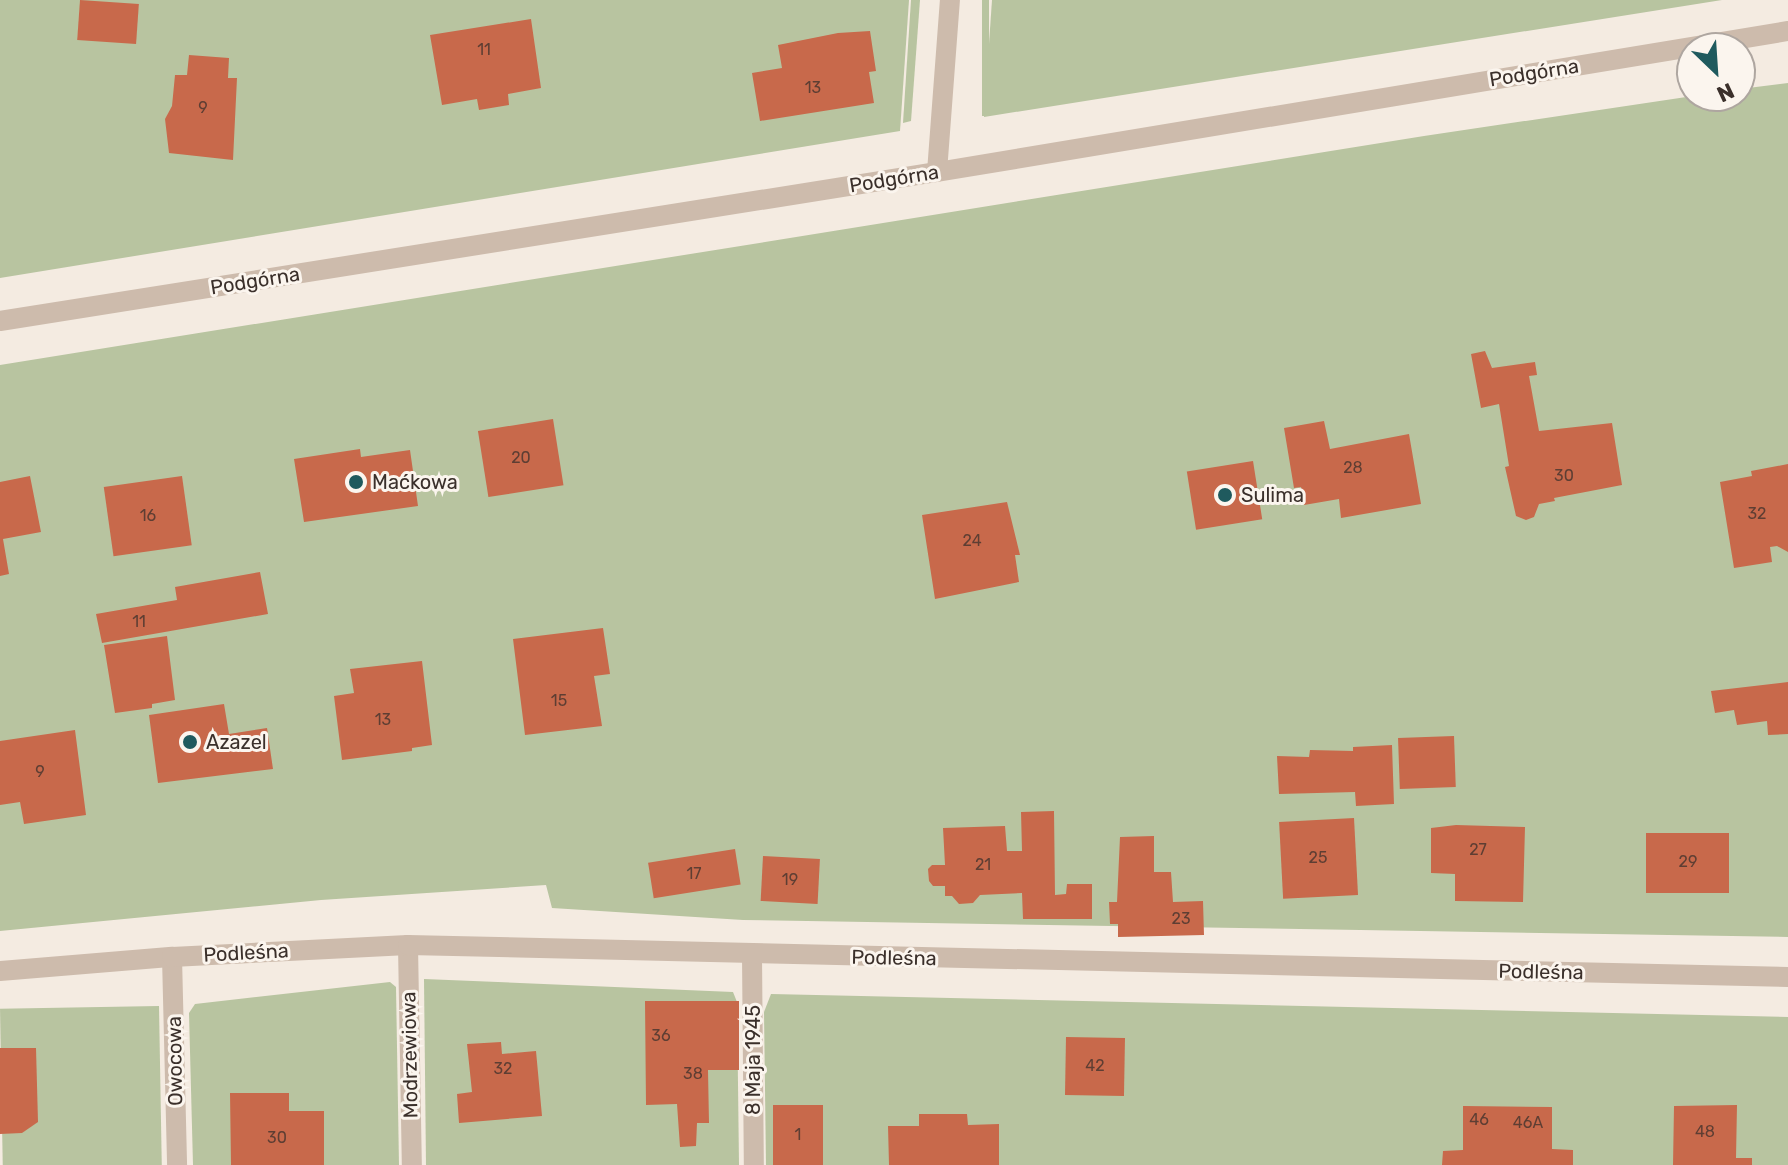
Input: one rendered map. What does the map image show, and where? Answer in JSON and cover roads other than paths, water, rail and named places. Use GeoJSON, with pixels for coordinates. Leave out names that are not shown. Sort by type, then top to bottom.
{"type":"FeatureCollection","features":[{"type":"Feature","properties":{"kind":"street"},"geometry":{"type":"LineString","coordinates":[[937,172],[950,0]]}},
{"type":"Feature","properties":{"kind":"street","name":"Podgórna"},"geometry":{"type":"LineString","coordinates":[[0,321],[937,172],[1788,31]]}},
{"type":"Feature","properties":{"kind":"street","name":"Podleśna"},"geometry":{"type":"LineString","coordinates":[[0,971],[172,957],[408,945],[1788,977]]}},
{"type":"Feature","properties":{"kind":"street","name":"Modrzewiowa"},"geometry":{"type":"LineString","coordinates":[[408,945],[412,1165]]}},
{"type":"Feature","properties":{"kind":"street","name":"8 Maja 1945"},"geometry":{"type":"LineString","coordinates":[[752,955],[754,1165]]}},
{"type":"Feature","properties":{"kind":"street","name":"Owocowa"},"geometry":{"type":"LineString","coordinates":[[172,957],[177,1165]]}},
{"type":"Feature","properties":{"kind":"place","name":"Maćkowa"},"geometry":{"type":"Point","coordinates":[356,482]}},
{"type":"Feature","properties":{"kind":"place","name":"Sulima"},"geometry":{"type":"Point","coordinates":[1225,495]}},
{"type":"Feature","properties":{"kind":"place","name":"Azazel"},"geometry":{"type":"Point","coordinates":[190,742]}}]}
